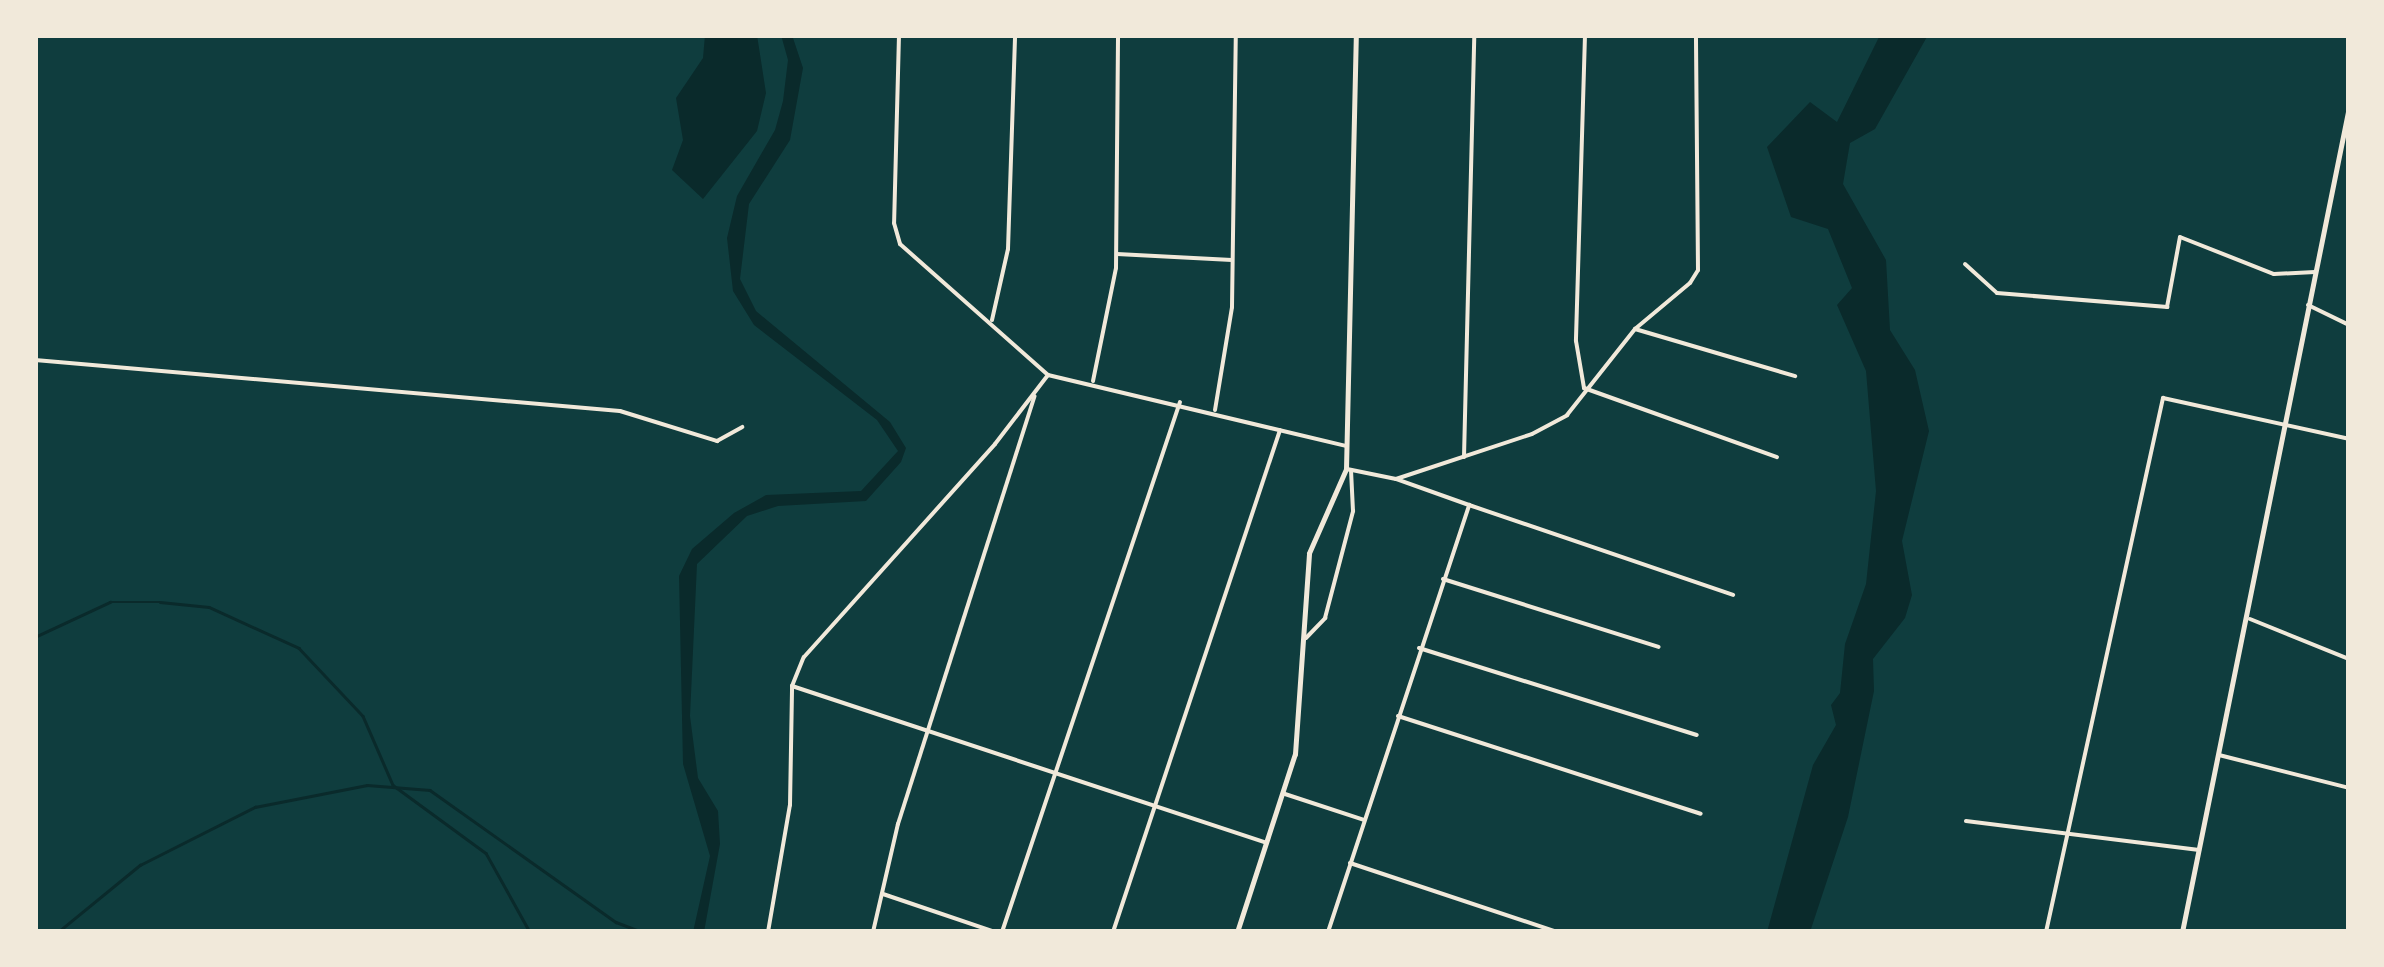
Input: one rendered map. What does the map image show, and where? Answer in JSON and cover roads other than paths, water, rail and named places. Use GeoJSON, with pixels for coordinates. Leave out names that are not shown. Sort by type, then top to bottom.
{"type":"FeatureCollection","features":[{"type":"Feature","properties":{"kind":"street"},"geometry":{"type":"LineString","coordinates":[[899,35],[894,223],[900,244],[992,320],[1014,349],[1048,374],[1215,410],[1346,446]]}},
{"type":"Feature","properties":{"kind":"street"},"geometry":{"type":"LineString","coordinates":[[992,320],[1008,250],[1015,35]]}},
{"type":"Feature","properties":{"kind":"street"},"geometry":{"type":"LineString","coordinates":[[1094,381],[1117,254],[1118,35]]}},
{"type":"Feature","properties":{"kind":"street"},"geometry":{"type":"LineString","coordinates":[[1215,410],[1234,260],[1236,35]]}},
{"type":"Feature","properties":{"kind":"street"},"geometry":{"type":"LineString","coordinates":[[1306,638],[1324,618],[1353,511],[1346,446],[1356,35]]}},
{"type":"Feature","properties":{"kind":"street"},"geometry":{"type":"LineString","coordinates":[[1464,457],[1474,35]]}},
{"type":"Feature","properties":{"kind":"street"},"geometry":{"type":"LineString","coordinates":[[1584,388],[1576,341],[1585,35]]}},
{"type":"Feature","properties":{"kind":"street"},"geometry":{"type":"LineString","coordinates":[[1396,478],[1464,457],[1567,415],[1584,388],[1635,329],[1690,284],[1698,270],[1696,35]]}},
{"type":"Feature","properties":{"kind":"street"},"geometry":{"type":"LineString","coordinates":[[2182,932],[2250,619],[2284,424],[2349,107]]}},
{"type":"Feature","properties":{"kind":"street"},"geometry":{"type":"LineString","coordinates":[[1965,264],[1997,294],[2167,307],[2180,237],[2274,274],[2314,272]]}},
{"type":"Feature","properties":{"kind":"street"},"geometry":{"type":"LineString","coordinates":[[1117,254],[1234,260]]}},
{"type":"Feature","properties":{"kind":"street"},"geometry":{"type":"LineString","coordinates":[[2308,305],[2349,326]]}},
{"type":"Feature","properties":{"kind":"street"},"geometry":{"type":"LineString","coordinates":[[1635,329],[1795,376]]}},
{"type":"Feature","properties":{"kind":"street"},"geometry":{"type":"LineString","coordinates":[[35,360],[620,411],[716,441],[742,427]]}},
{"type":"Feature","properties":{"kind":"street"},"geometry":{"type":"LineString","coordinates":[[768,932],[790,805],[792,686],[827,626],[1036,394],[1048,374]]}},
{"type":"Feature","properties":{"kind":"street"},"geometry":{"type":"LineString","coordinates":[[1584,388],[1777,457]]}},
{"type":"Feature","properties":{"kind":"street"},"geometry":{"type":"LineString","coordinates":[[874,932],[929,730],[1036,394]]}},
{"type":"Feature","properties":{"kind":"street"},"geometry":{"type":"LineString","coordinates":[[2046,932],[2065,828],[2162,398],[2349,440]]}},
{"type":"Feature","properties":{"kind":"street"},"geometry":{"type":"LineString","coordinates":[[1002,932],[1180,402]]}},
{"type":"Feature","properties":{"kind":"street"},"geometry":{"type":"LineString","coordinates":[[1114,932],[1159,807],[1280,430]]}},
{"type":"Feature","properties":{"kind":"street"},"geometry":{"type":"LineString","coordinates":[[1348,470],[1396,478],[1733,595]]}},
{"type":"Feature","properties":{"kind":"street"},"geometry":{"type":"LineString","coordinates":[[1237,932],[1285,794],[1298,738],[1306,638],[1302,589],[1309,553],[1348,470]]}},
{"type":"Feature","properties":{"kind":"street"},"geometry":{"type":"LineString","coordinates":[[1329,932],[1469,505]]}},
{"type":"Feature","properties":{"kind":"street"},"geometry":{"type":"LineString","coordinates":[[1443,579],[1659,647]]}},
{"type":"Feature","properties":{"kind":"street"},"geometry":{"type":"LineString","coordinates":[[2250,619],[2349,659]]}},
{"type":"Feature","properties":{"kind":"street"},"geometry":{"type":"LineString","coordinates":[[1419,648],[1698,736]]}},
{"type":"Feature","properties":{"kind":"street"},"geometry":{"type":"LineString","coordinates":[[792,686],[1268,843]]}},
{"type":"Feature","properties":{"kind":"street"},"geometry":{"type":"LineString","coordinates":[[1398,716],[1701,814]]}},
{"type":"Feature","properties":{"kind":"street"},"geometry":{"type":"LineString","coordinates":[[2219,755],[2349,788]]}},
{"type":"Feature","properties":{"kind":"street"},"geometry":{"type":"LineString","coordinates":[[1285,794],[1364,820]]}},
{"type":"Feature","properties":{"kind":"street"},"geometry":{"type":"LineString","coordinates":[[1966,821],[2065,828],[2200,850]]}},
{"type":"Feature","properties":{"kind":"street"},"geometry":{"type":"LineString","coordinates":[[1350,863],[1557,932]]}},
{"type":"Feature","properties":{"kind":"street"},"geometry":{"type":"LineString","coordinates":[[883,894],[994,932]]}},
{"type":"Feature","properties":{"kind":"water"},"geometry":{"type":"Polygon","coordinates":[[[705,35],[757,35],[766,93],[757,131],[703,199],[672,170],[683,140],[676,98],[703,58],[705,35]]]}},
{"type":"Feature","properties":{"kind":"water"},"geometry":{"type":"Polygon","coordinates":[[[781,35],[792,35],[803,68],[790,140],[749,204],[740,279],[756,311],[890,422],[906,448],[901,462],[866,501],[778,506],[747,516],[697,564],[690,716],[698,778],[718,811],[720,844],[704,932],[693,932],[710,856],[683,764],[679,576],[692,549],[734,513],[766,495],[861,491],[898,451],[877,420],[754,325],[733,291],[727,238],[737,196],[775,130],[783,101],[788,60],[781,35]]]}},
{"type":"Feature","properties":{"kind":"water"},"geometry":{"type":"Polygon","coordinates":[[[1880,35],[1928,35],[1875,129],[1850,143],[1843,184],[1886,260],[1890,330],[1915,370],[1929,431],[1902,541],[1912,595],[1905,618],[1873,659],[1874,691],[1848,817],[1810,932],[1767,932],[1813,765],[1836,725],[1831,705],[1840,693],[1845,644],[1866,584],[1876,491],[1866,371],[1837,305],[1852,288],[1828,229],[1791,217],[1767,147],[1810,102],[1837,122],[1880,35]]]}},
{"type":"Feature","properties":{"kind":"waterway"},"geometry":{"type":"LineString","coordinates":[[35,637],[110,602],[160,602],[209,607],[299,648],[363,716],[393,785],[486,853],[530,932]]}},
{"type":"Feature","properties":{"kind":"waterway"},"geometry":{"type":"LineString","coordinates":[[58,932],[140,865],[255,807],[367,785],[430,790],[616,922],[642,932]]}}]}
